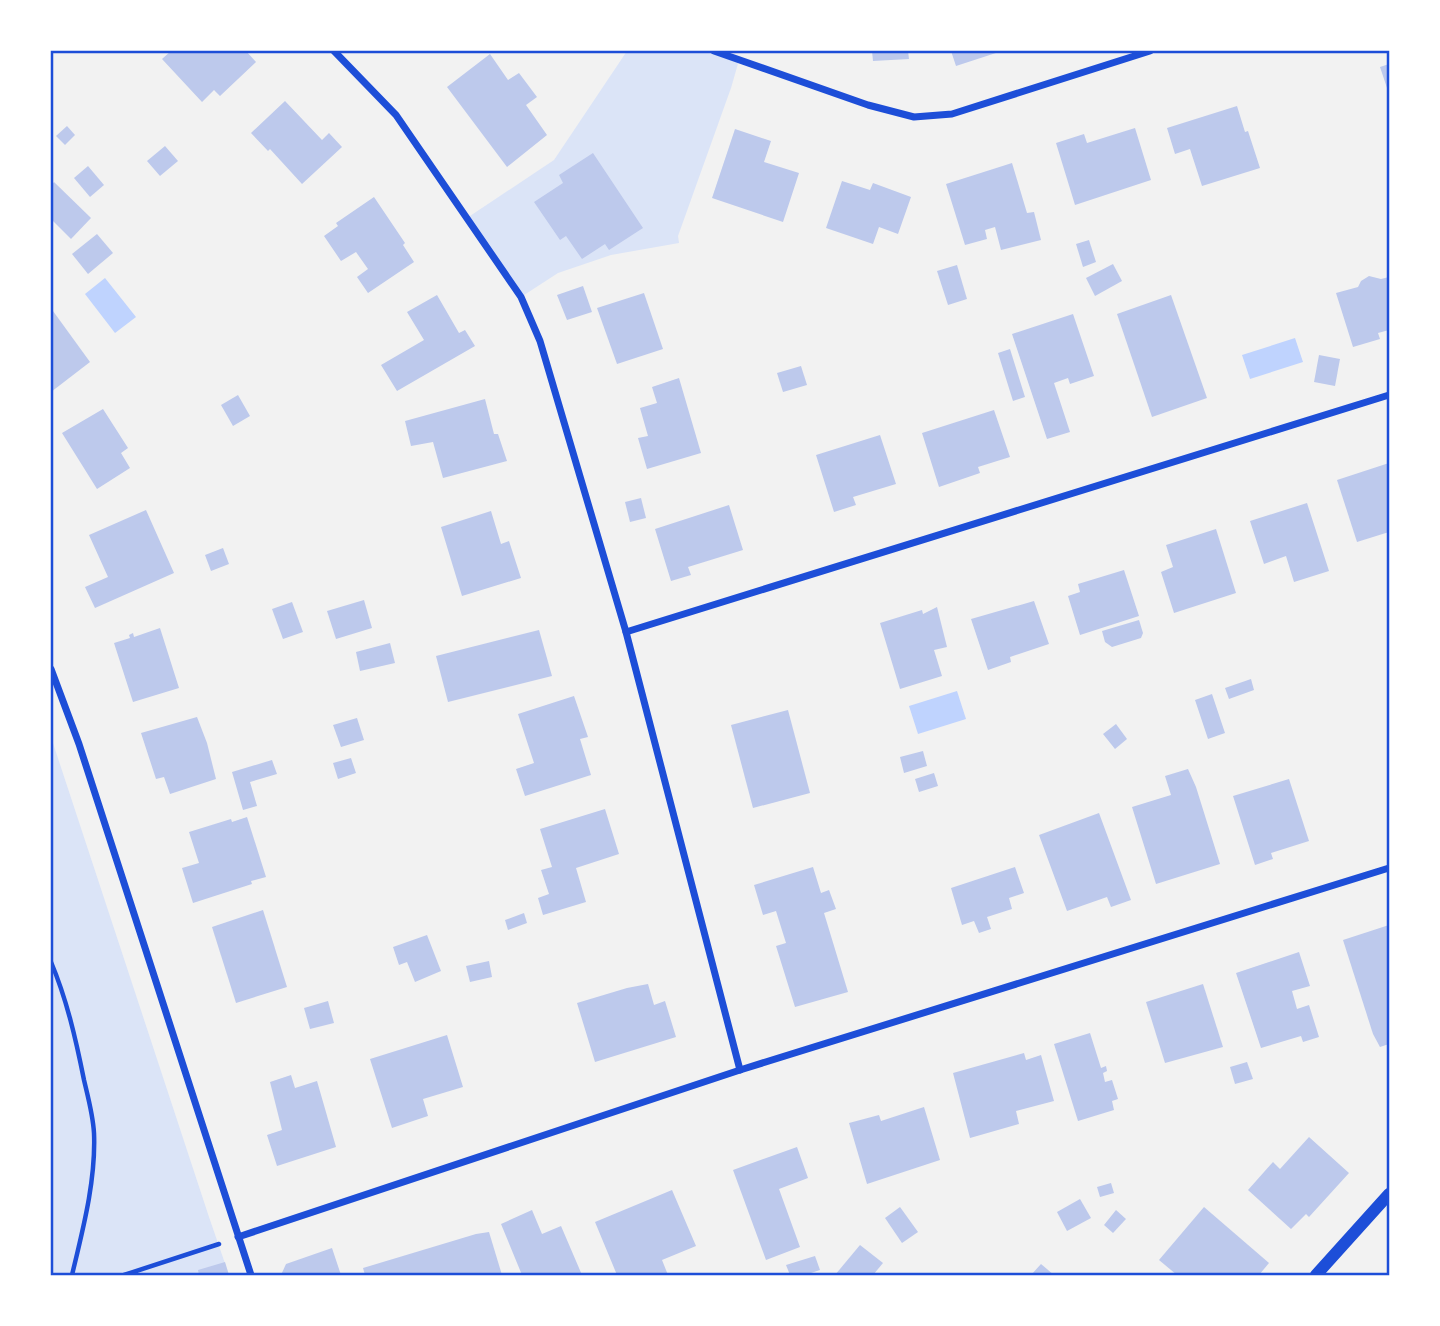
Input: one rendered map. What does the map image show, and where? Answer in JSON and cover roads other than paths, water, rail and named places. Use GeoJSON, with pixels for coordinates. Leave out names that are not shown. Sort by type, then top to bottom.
{"type":"FeatureCollection","features":[{"type":"Feature","properties":{"kind":"street"},"geometry":{"type":"LineString","coordinates":[[334,51],[396,115],[521,297],[540,341],[626,632],[740,1070]]}},
{"type":"Feature","properties":{"kind":"street"},"geometry":{"type":"LineString","coordinates":[[714,51],[868,105],[914,117],[952,114],[1150,51]]}},
{"type":"Feature","properties":{"kind":"street"},"geometry":{"type":"LineString","coordinates":[[626,632],[1389,395]]}},
{"type":"Feature","properties":{"kind":"street"},"geometry":{"type":"LineString","coordinates":[[51,669],[79,744],[251,1275]]}},
{"type":"Feature","properties":{"kind":"street"},"geometry":{"type":"LineString","coordinates":[[238,1237],[740,1070],[1389,868]]}},
{"type":"Feature","properties":{"kind":"street"},"geometry":{"type":"LineString","coordinates":[[1316,1275],[1389,1194]]}},
{"type":"Feature","properties":{"kind":"water"},"geometry":{"type":"Polygon","coordinates":[[[105,278],[136,317],[115,333],[85,294],[105,278]]]}},
{"type":"Feature","properties":{"kind":"water"},"geometry":{"type":"Polygon","coordinates":[[[1295,338],[1303,362],[1250,379],[1242,355],[1295,338]]]}},
{"type":"Feature","properties":{"kind":"water"},"geometry":{"type":"Polygon","coordinates":[[[957,691],[966,719],[918,734],[909,706],[957,691]]]}}]}
